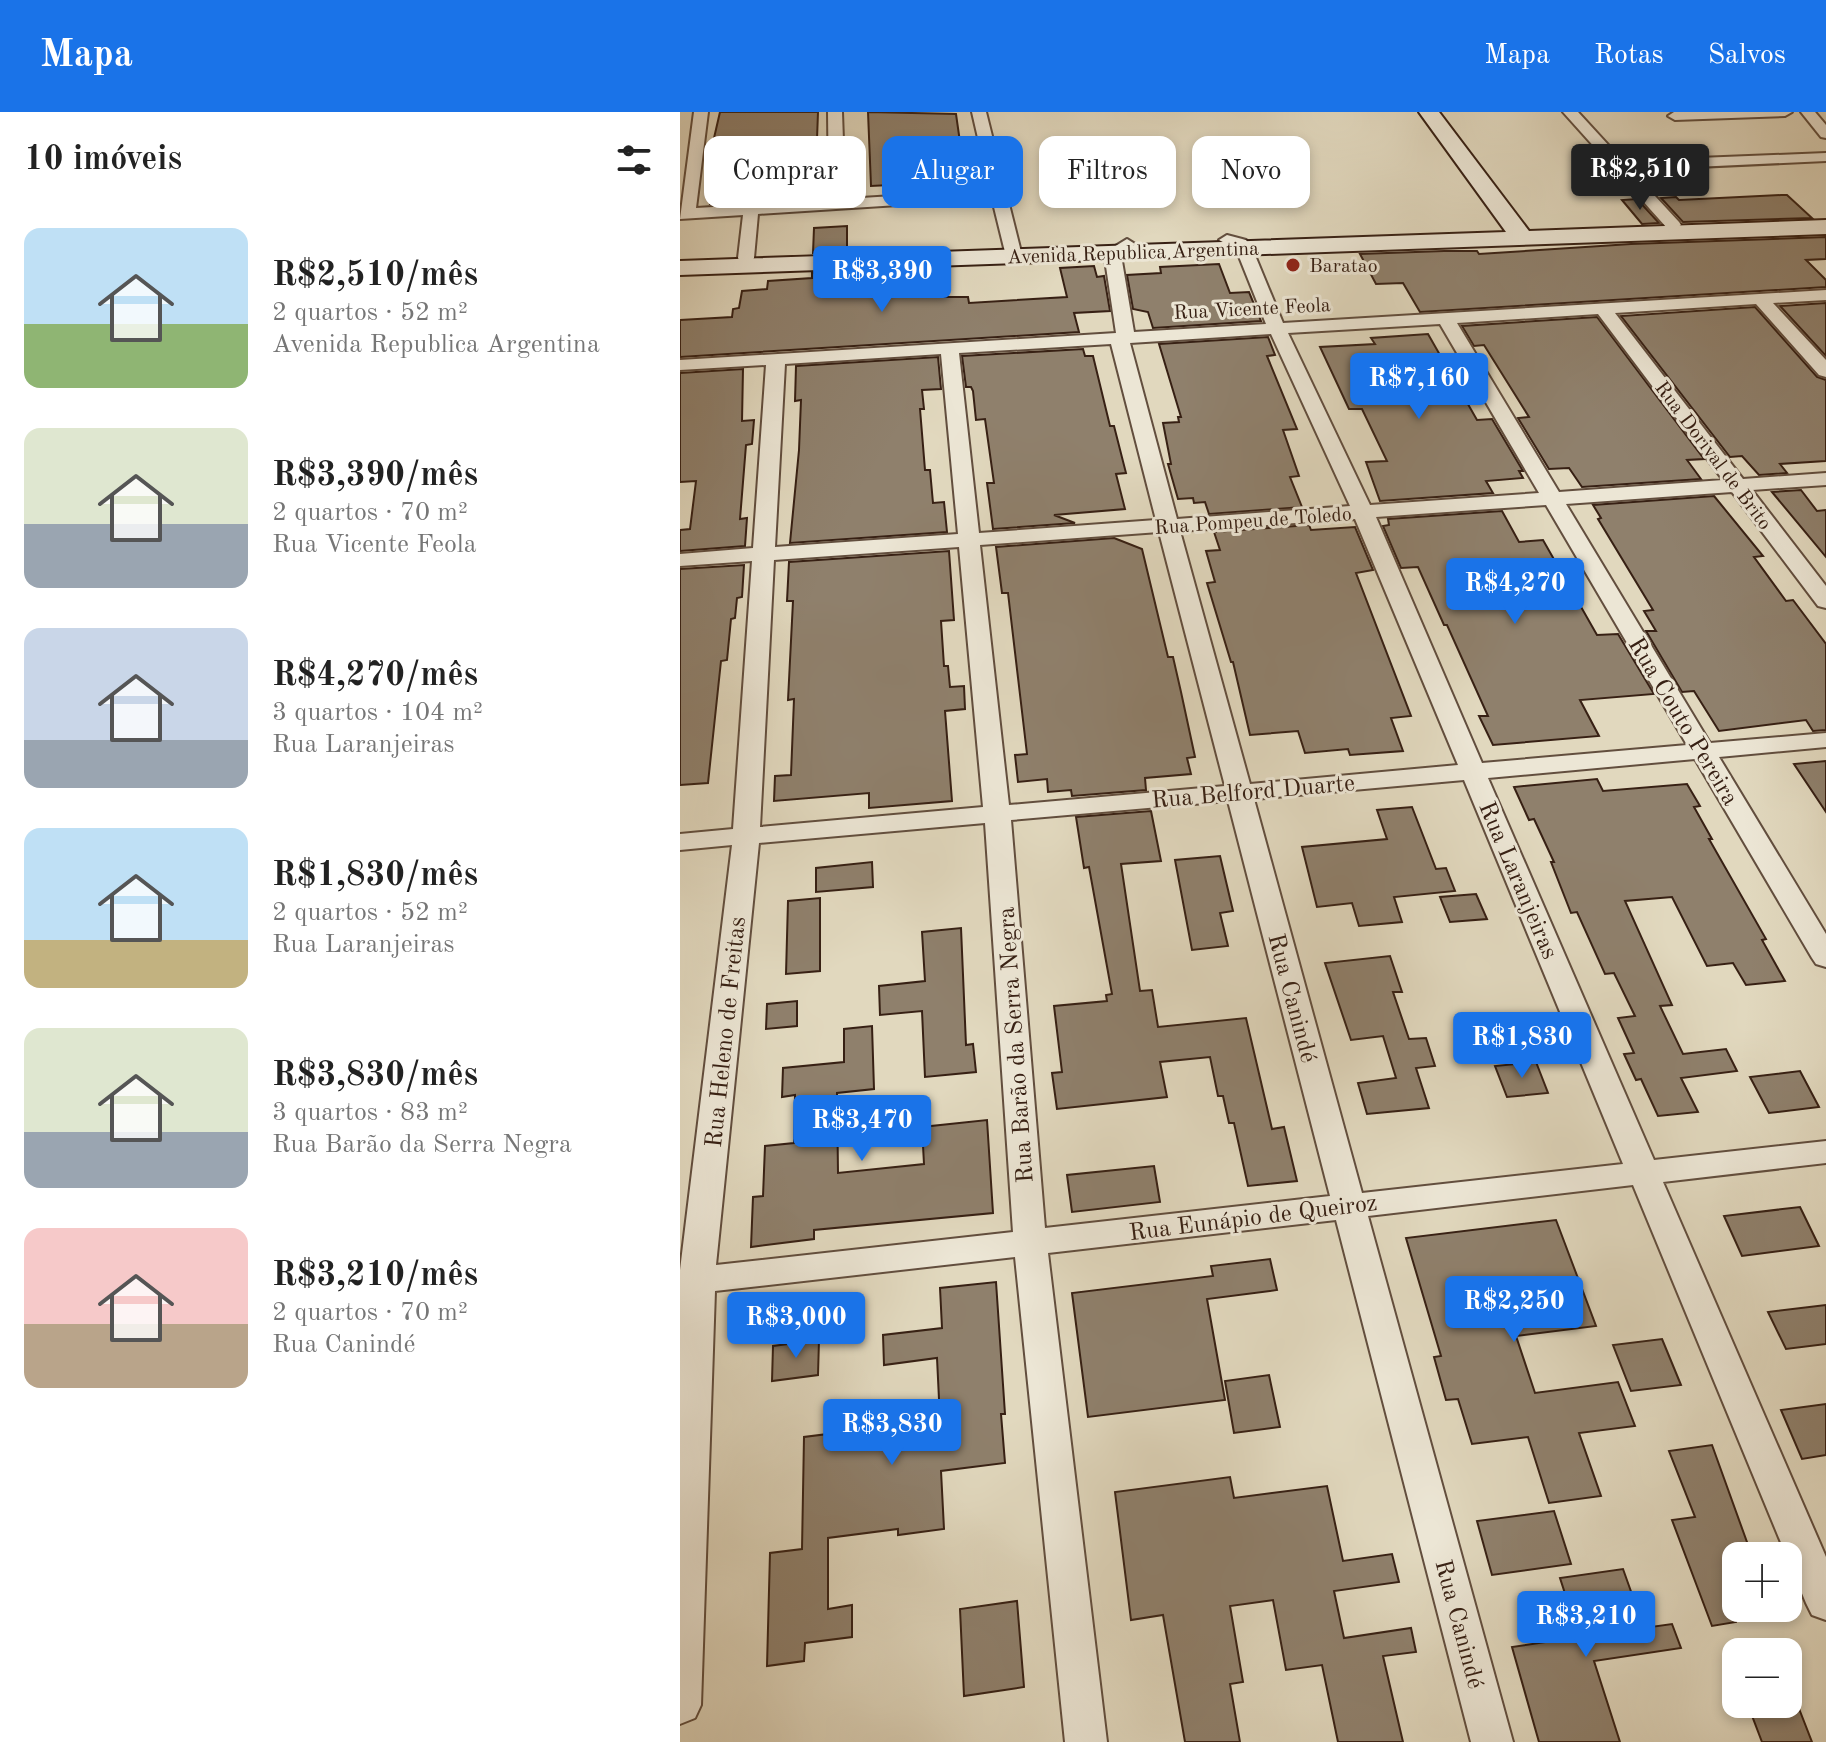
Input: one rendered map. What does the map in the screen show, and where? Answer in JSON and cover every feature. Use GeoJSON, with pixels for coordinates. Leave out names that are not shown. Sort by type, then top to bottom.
{"type":"FeatureCollection","features":[{"type":"Feature","properties":{"kind":"main road"},"geometry":{"type":"LineString","coordinates":[[1429,112],[1521,234]]}},
{"type":"Feature","properties":{"kind":"main road","name":"Avenida Republica Argentina"},"geometry":{"type":"LineString","coordinates":[[1521,234],[1826,220]]}},
{"type":"Feature","properties":{"kind":"main road","name":"Avenida Republica Argentina"},"geometry":{"type":"LineString","coordinates":[[680,260],[1826,227]]}},
{"type":"Feature","properties":{"kind":"main road","name":"Avenida Republica Argentina"},"geometry":{"type":"LineString","coordinates":[[680,268],[1013,252]]}},
{"type":"Feature","properties":{"kind":"street"},"geometry":{"type":"LineString","coordinates":[[701,112],[684,214],[768,208]]}},
{"type":"Feature","properties":{"kind":"street"},"geometry":{"type":"LineString","coordinates":[[835,112],[836,136]]}},
{"type":"Feature","properties":{"kind":"street"},"geometry":{"type":"LineString","coordinates":[[979,112],[985,136]]}},
{"type":"Feature","properties":{"kind":"street"},"geometry":{"type":"LineString","coordinates":[[1570,112],[1673,225]]}},
{"type":"Feature","properties":{"kind":"street"},"geometry":{"type":"LineString","coordinates":[[1675,116],[1785,112]]}},
{"type":"Feature","properties":{"kind":"street"},"geometry":{"type":"LineString","coordinates":[[1808,112],[1826,134]]}},
{"type":"Feature","properties":{"kind":"street"},"geometry":{"type":"LineString","coordinates":[[1621,166],[1826,157]]}},
{"type":"Feature","properties":{"kind":"street"},"geometry":{"type":"LineString","coordinates":[[1002,208],[1013,252]]}},
{"type":"Feature","properties":{"kind":"street"},"geometry":{"type":"LineString","coordinates":[[746,258],[751,209]]}},
{"type":"Feature","properties":{"kind":"street","name":"Rua Laranjeiras"},"geometry":{"type":"LineString","coordinates":[[1236,244],[1363,512],[1826,1603]]}},
{"type":"Feature","properties":{"kind":"street","name":"Rua Canindé"},"geometry":{"type":"LineString","coordinates":[[1120,249],[1126,331],[1120,345],[1492,1742]]}},
{"type":"Feature","properties":{"kind":"street","name":"Rua Vicente Feola"},"geometry":{"type":"LineString","coordinates":[[680,365],[1826,295]]}},
{"type":"Feature","properties":{"kind":"street"},"geometry":{"type":"LineString","coordinates":[[1760,299],[1826,371]]}},
{"type":"Feature","properties":{"kind":"street","name":"Rua Dorival de Brito"},"geometry":{"type":"LineString","coordinates":[[1603,309],[1826,601]]}},
{"type":"Feature","properties":{"kind":"street","name":"Rua Couto Pereira"},"geometry":{"type":"LineString","coordinates":[[1445,318],[1826,958]]}},
{"type":"Feature","properties":{"kind":"street","name":"Rua Barão da Serra Negra"},"geometry":{"type":"LineString","coordinates":[[949,348],[997,814],[1030,1243],[1086,1742]]}},
{"type":"Feature","properties":{"kind":"street","name":"Rua Heleno de Freitas"},"geometry":{"type":"LineString","coordinates":[[680,1705],[689,1281],[746,836],[776,359]]}},
{"type":"Feature","properties":{"kind":"street","name":"Rua Pompeu de Toledo"},"geometry":{"type":"LineString","coordinates":[[680,560],[1826,479]]}},
{"type":"Feature","properties":{"kind":"street","name":"Rua Belford Duarte"},"geometry":{"type":"LineString","coordinates":[[680,842],[1826,740]]}},
{"type":"Feature","properties":{"kind":"street","name":"Rua Eunápio de Queiroz"},"geometry":{"type":"LineString","coordinates":[[689,1281],[1826,1152]]}},
{"type":"Feature","properties":{"kind":"building"},"geometry":{"type":"Polygon","coordinates":[[[720,112],[818,112],[817,136],[714,136],[720,112]]]}},
{"type":"Feature","properties":{"kind":"building"},"geometry":{"type":"Polygon","coordinates":[[[868,112],[956,114],[959,136],[882,136],[882,185],[871,186],[868,112]]]}},
{"type":"Feature","properties":{"kind":"building"},"geometry":{"type":"Polygon","coordinates":[[[1787,195],[1812,218],[1683,222],[1661,198],[1676,197],[1679,200],[1787,195]]]}},
{"type":"Feature","properties":{"kind":"building"},"geometry":{"type":"Polygon","coordinates":[[[1637,199],[1659,223],[1642,224],[1622,200],[1637,199]]]}},
{"type":"Feature","properties":{"kind":"building"},"geometry":{"type":"Polygon","coordinates":[[[847,226],[847,252],[813,253],[814,228],[847,226]]]}},
{"type":"Feature","properties":{"kind":"building"},"geometry":{"type":"Polygon","coordinates":[[[1826,237],[1826,259],[1806,260],[1826,280],[1826,287],[1420,312],[1403,283],[1376,284],[1360,254],[1477,251],[1479,254],[1631,244],[1826,237]]]}},
{"type":"Feature","properties":{"kind":"building"},"geometry":{"type":"Polygon","coordinates":[[[1219,264],[1230,293],[1249,292],[1261,321],[1153,328],[1148,312],[1133,309],[1127,275],[1161,273],[1160,267],[1219,264]]]}},
{"type":"Feature","properties":{"kind":"building"},"geometry":{"type":"Polygon","coordinates":[[[1094,266],[1097,277],[1104,276],[1110,311],[1074,313],[1079,332],[680,357],[680,320],[732,317],[733,309],[739,308],[742,291],[767,289],[768,281],[812,278],[812,273],[847,272],[847,276],[863,275],[863,278],[932,274],[934,297],[968,297],[969,303],[1067,297],[1060,268],[1094,266]]]}},
{"type":"Feature","properties":{"kind":"building"},"geometry":{"type":"Polygon","coordinates":[[[1826,303],[1826,356],[1780,306],[1826,303]]]}},
{"type":"Feature","properties":{"kind":"building"},"geometry":{"type":"Polygon","coordinates":[[[1755,307],[1817,377],[1826,380],[1826,461],[1780,464],[1787,473],[1759,475],[1742,456],[1730,457],[1621,316],[1755,307]]]}},
{"type":"Feature","properties":{"kind":"building"},"geometry":{"type":"Polygon","coordinates":[[[1597,317],[1704,459],[1687,460],[1701,479],[1582,487],[1569,468],[1549,469],[1518,418],[1529,417],[1484,345],[1474,346],[1462,326],[1597,317]]]}},
{"type":"Feature","properties":{"kind":"building"},"geometry":{"type":"Polygon","coordinates":[[[1428,334],[1477,420],[1492,419],[1523,471],[1519,471],[1523,478],[1486,481],[1493,493],[1380,501],[1366,462],[1387,461],[1362,409],[1349,409],[1320,347],[1375,344],[1371,338],[1428,334]]]}},
{"type":"Feature","properties":{"kind":"building"},"geometry":{"type":"Polygon","coordinates":[[[1268,337],[1275,355],[1267,356],[1297,429],[1283,430],[1299,476],[1290,477],[1302,507],[1209,514],[1205,502],[1194,503],[1193,498],[1178,499],[1168,464],[1171,464],[1163,423],[1179,422],[1178,417],[1181,417],[1159,344],[1268,337]]]}},
{"type":"Feature","properties":{"kind":"building"},"geometry":{"type":"Polygon","coordinates":[[[1083,349],[1085,356],[1093,356],[1110,426],[1114,426],[1126,473],[1116,474],[1125,509],[1054,515],[1075,523],[993,529],[987,483],[994,483],[985,419],[976,420],[973,391],[971,387],[966,387],[962,356],[1083,349]]]}},
{"type":"Feature","properties":{"kind":"building"},"geometry":{"type":"Polygon","coordinates":[[[938,357],[941,389],[922,390],[924,409],[920,409],[925,470],[930,470],[933,503],[944,502],[947,532],[790,543],[801,400],[795,401],[796,366],[938,357]]]}},
{"type":"Feature","properties":{"kind":"building"},"geometry":{"type":"Polygon","coordinates":[[[743,369],[742,421],[754,420],[752,444],[746,445],[740,519],[747,518],[745,546],[680,551],[680,530],[690,529],[696,481],[680,482],[680,373],[743,369]]]}},
{"type":"Feature","properties":{"kind":"building"},"geometry":{"type":"Polygon","coordinates":[[[1801,490],[1817,511],[1826,510],[1826,557],[1772,492],[1801,490]]]}},
{"type":"Feature","properties":{"kind":"building"},"geometry":{"type":"Polygon","coordinates":[[[1714,496],[1763,556],[1754,557],[1786,601],[1793,600],[1826,644],[1826,730],[1813,731],[1806,720],[1719,731],[1694,691],[1682,692],[1646,631],[1656,631],[1644,611],[1653,610],[1598,519],[1601,518],[1593,505],[1714,496]]]}},
{"type":"Feature","properties":{"kind":"building"},"geometry":{"type":"Polygon","coordinates":[[[1502,511],[1519,542],[1543,540],[1597,635],[1618,634],[1654,694],[1580,700],[1599,736],[1493,745],[1479,716],[1488,716],[1418,567],[1401,568],[1383,526],[1389,525],[1388,519],[1502,511]]]}},
{"type":"Feature","properties":{"kind":"building"},"geometry":{"type":"Polygon","coordinates":[[[1309,525],[1311,530],[1355,527],[1373,570],[1356,573],[1411,716],[1391,718],[1403,751],[1350,755],[1348,749],[1305,753],[1298,731],[1250,735],[1233,662],[1207,583],[1215,582],[1206,551],[1220,550],[1214,532],[1309,525]]]}},
{"type":"Feature","properties":{"kind":"building"},"geometry":{"type":"Polygon","coordinates":[[[1114,538],[1142,549],[1168,657],[1173,657],[1181,692],[1195,757],[1187,758],[1191,774],[1145,778],[1146,790],[1072,796],[1071,790],[1048,792],[1047,779],[1018,782],[1015,755],[1027,754],[1008,593],[1002,593],[996,547],[1114,538]]]}},
{"type":"Feature","properties":{"kind":"building"},"geometry":{"type":"Polygon","coordinates":[[[949,551],[954,620],[941,621],[944,666],[948,666],[950,687],[964,686],[965,709],[945,711],[952,801],[869,808],[869,793],[774,801],[775,776],[791,775],[794,699],[788,700],[793,601],[787,601],[789,562],[949,551]]]}},
{"type":"Feature","properties":{"kind":"building"},"geometry":{"type":"Polygon","coordinates":[[[744,565],[742,597],[737,598],[735,618],[731,619],[727,660],[721,661],[708,783],[680,785],[680,569],[744,565]]]}},
{"type":"Feature","properties":{"kind":"building"},"geometry":{"type":"Polygon","coordinates":[[[1826,761],[1826,812],[1794,764],[1826,761]]]}},
{"type":"Feature","properties":{"kind":"building"},"geometry":{"type":"Polygon","coordinates":[[[1597,779],[1603,791],[1687,784],[1700,806],[1694,807],[1712,839],[1709,839],[1766,939],[1762,940],[1785,981],[1746,985],[1733,963],[1707,966],[1672,897],[1625,901],[1672,1005],[1660,1006],[1683,1054],[1726,1049],[1737,1071],[1681,1078],[1698,1112],[1658,1116],[1641,1079],[1636,1080],[1624,1054],[1634,1053],[1618,1018],[1635,1016],[1614,973],[1605,974],[1577,912],[1571,913],[1551,862],[1554,862],[1534,819],[1529,820],[1514,787],[1597,779]]]}},
{"type":"Feature","properties":{"kind":"building"},"geometry":{"type":"Polygon","coordinates":[[[1412,807],[1436,869],[1446,868],[1455,891],[1394,897],[1402,922],[1359,926],[1352,903],[1317,907],[1302,847],[1387,839],[1377,810],[1412,807]]]}},
{"type":"Feature","properties":{"kind":"building"},"geometry":{"type":"Polygon","coordinates":[[[1151,811],[1161,861],[1121,864],[1140,991],[1152,990],[1158,1027],[1246,1018],[1272,1129],[1284,1127],[1297,1181],[1248,1186],[1234,1123],[1229,1123],[1223,1096],[1218,1096],[1210,1057],[1160,1062],[1167,1097],[1057,1109],[1052,1073],[1062,1072],[1054,1006],[1107,1001],[1106,995],[1112,994],[1089,867],[1084,868],[1076,817],[1151,811]]]}},
{"type":"Feature","properties":{"kind":"building"},"geometry":{"type":"Polygon","coordinates":[[[1220,856],[1233,911],[1220,913],[1228,946],[1192,950],[1175,860],[1220,856]]]}},
{"type":"Feature","properties":{"kind":"building"},"geometry":{"type":"Polygon","coordinates":[[[872,862],[873,887],[816,892],[816,868],[872,862]]]}},
{"type":"Feature","properties":{"kind":"building"},"geometry":{"type":"Polygon","coordinates":[[[1476,894],[1487,919],[1450,922],[1440,897],[1476,894]]]}},
{"type":"Feature","properties":{"kind":"building"},"geometry":{"type":"Polygon","coordinates":[[[820,898],[820,971],[786,974],[788,901],[820,898]]]}},
{"type":"Feature","properties":{"kind":"building"},"geometry":{"type":"Polygon","coordinates":[[[961,928],[966,1045],[973,1044],[976,1072],[925,1077],[922,1011],[880,1015],[879,986],[925,981],[922,932],[961,928]]]}},
{"type":"Feature","properties":{"kind":"building"},"geometry":{"type":"Polygon","coordinates":[[[1390,956],[1402,992],[1393,992],[1409,1039],[1426,1038],[1435,1066],[1416,1068],[1429,1108],[1367,1114],[1358,1083],[1396,1078],[1383,1036],[1351,1040],[1325,963],[1390,956]]]}},
{"type":"Feature","properties":{"kind":"building"},"geometry":{"type":"Polygon","coordinates":[[[797,1001],[797,1026],[766,1029],[767,1004],[797,1001]]]}},
{"type":"Feature","properties":{"kind":"building"},"geometry":{"type":"Polygon","coordinates":[[[872,1026],[874,1089],[837,1093],[838,1173],[924,1164],[922,1127],[987,1120],[993,1213],[814,1230],[814,1239],[751,1247],[753,1197],[763,1196],[765,1146],[794,1143],[795,1095],[782,1097],[783,1068],[844,1062],[844,1029],[872,1026]]]}},
{"type":"Feature","properties":{"kind":"building"},"geometry":{"type":"Polygon","coordinates":[[[1536,1062],[1548,1093],[1507,1097],[1495,1066],[1536,1062]]]}},
{"type":"Feature","properties":{"kind":"building"},"geometry":{"type":"Polygon","coordinates":[[[1800,1071],[1819,1107],[1769,1113],[1750,1077],[1800,1071]]]}},
{"type":"Feature","properties":{"kind":"building"},"geometry":{"type":"Polygon","coordinates":[[[1154,1166],[1160,1202],[1072,1212],[1067,1175],[1154,1166]]]}},
{"type":"Feature","properties":{"kind":"building"},"geometry":{"type":"Polygon","coordinates":[[[1800,1207],[1819,1246],[1742,1256],[1724,1216],[1800,1207]]]}},
{"type":"Feature","properties":{"kind":"building"},"geometry":{"type":"Polygon","coordinates":[[[1556,1220],[1596,1326],[1516,1336],[1535,1393],[1618,1382],[1635,1426],[1579,1433],[1601,1496],[1549,1503],[1528,1437],[1472,1444],[1458,1399],[1446,1400],[1434,1357],[1441,1356],[1406,1238],[1556,1220]]]}},
{"type":"Feature","properties":{"kind":"building"},"geometry":{"type":"Polygon","coordinates":[[[1270,1259],[1277,1290],[1207,1299],[1225,1400],[1088,1417],[1072,1293],[1213,1276],[1211,1266],[1270,1259]]]}},
{"type":"Feature","properties":{"kind":"building"},"geometry":{"type":"Polygon","coordinates":[[[996,1282],[1005,1414],[1001,1414],[1005,1463],[941,1471],[944,1529],[898,1535],[898,1529],[828,1538],[828,1609],[852,1605],[852,1637],[805,1643],[804,1661],[767,1666],[770,1553],[802,1549],[804,1437],[940,1420],[937,1358],[884,1365],[883,1335],[942,1328],[940,1288],[996,1282]]]}},
{"type":"Feature","properties":{"kind":"building"},"geometry":{"type":"Polygon","coordinates":[[[1826,1305],[1826,1344],[1786,1349],[1768,1312],[1826,1305]]]}},
{"type":"Feature","properties":{"kind":"building"},"geometry":{"type":"Polygon","coordinates":[[[1662,1339],[1681,1385],[1631,1391],[1613,1345],[1662,1339]]]}},
{"type":"Feature","properties":{"kind":"building"},"geometry":{"type":"Polygon","coordinates":[[[819,1340],[818,1375],[772,1381],[773,1346],[819,1340]]]}},
{"type":"Feature","properties":{"kind":"building"},"geometry":{"type":"Polygon","coordinates":[[[1269,1375],[1280,1427],[1234,1433],[1225,1381],[1269,1375]]]}},
{"type":"Feature","properties":{"kind":"building"},"geometry":{"type":"Polygon","coordinates":[[[1826,1404],[1826,1455],[1802,1459],[1781,1410],[1826,1404]]]}},
{"type":"Feature","properties":{"kind":"building"},"geometry":{"type":"Polygon","coordinates":[[[1712,1445],[1747,1542],[1722,1542],[1722,1622],[1736,1622],[1712,1626],[1672,1520],[1695,1517],[1669,1451],[1712,1445]]]}},
{"type":"Feature","properties":{"kind":"building"},"geometry":{"type":"Polygon","coordinates":[[[1230,1477],[1234,1498],[1327,1486],[1343,1561],[1392,1554],[1399,1582],[1334,1591],[1344,1638],[1411,1628],[1416,1652],[1383,1656],[1403,1742],[1338,1742],[1322,1665],[1286,1670],[1273,1600],[1230,1606],[1243,1682],[1230,1684],[1240,1742],[1185,1742],[1163,1615],[1131,1620],[1115,1492],[1230,1477]]]}},
{"type":"Feature","properties":{"kind":"building"},"geometry":{"type":"Polygon","coordinates":[[[1554,1511],[1571,1564],[1492,1575],[1477,1521],[1554,1511]]]}},
{"type":"Feature","properties":{"kind":"building"},"geometry":{"type":"Polygon","coordinates":[[[1623,1569],[1644,1628],[1672,1624],[1681,1648],[1594,1661],[1620,1742],[1539,1742],[1512,1647],[1579,1637],[1560,1578],[1623,1569]]]}},
{"type":"Feature","properties":{"kind":"building"},"geometry":{"type":"Polygon","coordinates":[[[1017,1601],[1024,1687],[964,1696],[960,1609],[1017,1601]]]}},
{"type":"Feature","properties":{"kind":"building"},"geometry":{"type":"Polygon","coordinates":[[[1802,1716],[1812,1742],[1762,1742],[1753,1718],[1802,1716]]]}},
{"type":"Feature","properties":{"kind":"place","name":"Baratao"},"geometry":{"type":"Point","coordinates":[1293,265]}}]}
